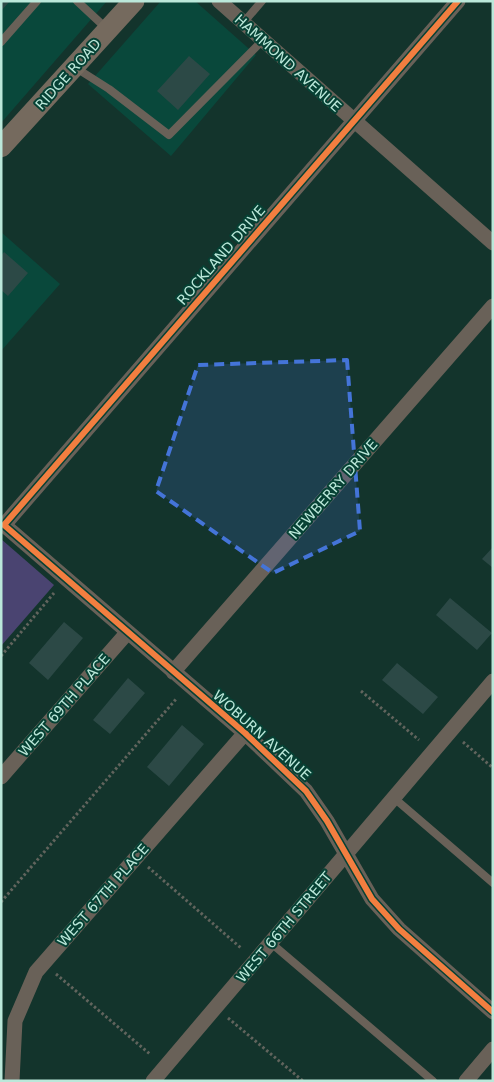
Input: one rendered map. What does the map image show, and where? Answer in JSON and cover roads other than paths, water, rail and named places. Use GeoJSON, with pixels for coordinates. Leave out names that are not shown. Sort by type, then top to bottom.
{"type":"FeatureCollection","features":[{"type":"Feature","properties":{"kind":"main road","name":"RIDGE ROAD"},"geometry":{"type":"LineString","coordinates":[[1,147],[134,1]]}},
{"type":"Feature","properties":{"kind":"street","name":"HAMMOND AVENUE"},"geometry":{"type":"LineString","coordinates":[[219,1],[493,243]]}},
{"type":"Feature","properties":{"kind":"street","name":"ROCKLAND DRIVE"},"geometry":{"type":"LineString","coordinates":[[4,525],[458,1]]}},
{"type":"Feature","properties":{"kind":"street","name":"NEWBERRY DRIVE"},"geometry":{"type":"LineString","coordinates":[[173,672],[493,306]]}},
{"type":"Feature","properties":{"kind":"street","name":"WOBURN AVENUE"},"geometry":{"type":"LineString","coordinates":[[4,525],[244,733],[306,791],[347,854],[372,898],[399,929],[493,1012]]}},
{"type":"Feature","properties":{"kind":"street","name":"WEST 69TH PLACE"},"geometry":{"type":"LineString","coordinates":[[1,777],[128,633]]}},
{"type":"Feature","properties":{"kind":"street","name":"WEST 66TH STREET"},"geometry":{"type":"LineString","coordinates":[[153,1081],[493,681]]}},
{"type":"Feature","properties":{"kind":"street","name":"WEST 67TH PLACE"},"geometry":{"type":"LineString","coordinates":[[12,1081],[15,1021],[36,972],[244,733]]}},
{"type":"Feature","properties":{"kind":"street"},"geometry":{"type":"LineString","coordinates":[[466,1081],[493,1049]]}},
{"type":"Feature","properties":{"kind":"lane"},"geometry":{"type":"LineString","coordinates":[[1,42],[36,1]]}},
{"type":"Feature","properties":{"kind":"lane"},"geometry":{"type":"LineString","coordinates":[[77,1],[108,30]]}},
{"type":"Feature","properties":{"kind":"lane"},"geometry":{"type":"LineString","coordinates":[[243,22],[262,1]]}},
{"type":"Feature","properties":{"kind":"lane"},"geometry":{"type":"LineString","coordinates":[[74,67],[109,89],[169,135],[263,40]]}},
{"type":"Feature","properties":{"kind":"lane"},"geometry":{"type":"LineString","coordinates":[[394,798],[493,883]]}},
{"type":"Feature","properties":{"kind":"lane"},"geometry":{"type":"LineString","coordinates":[[271,943],[433,1081]]}}]}
